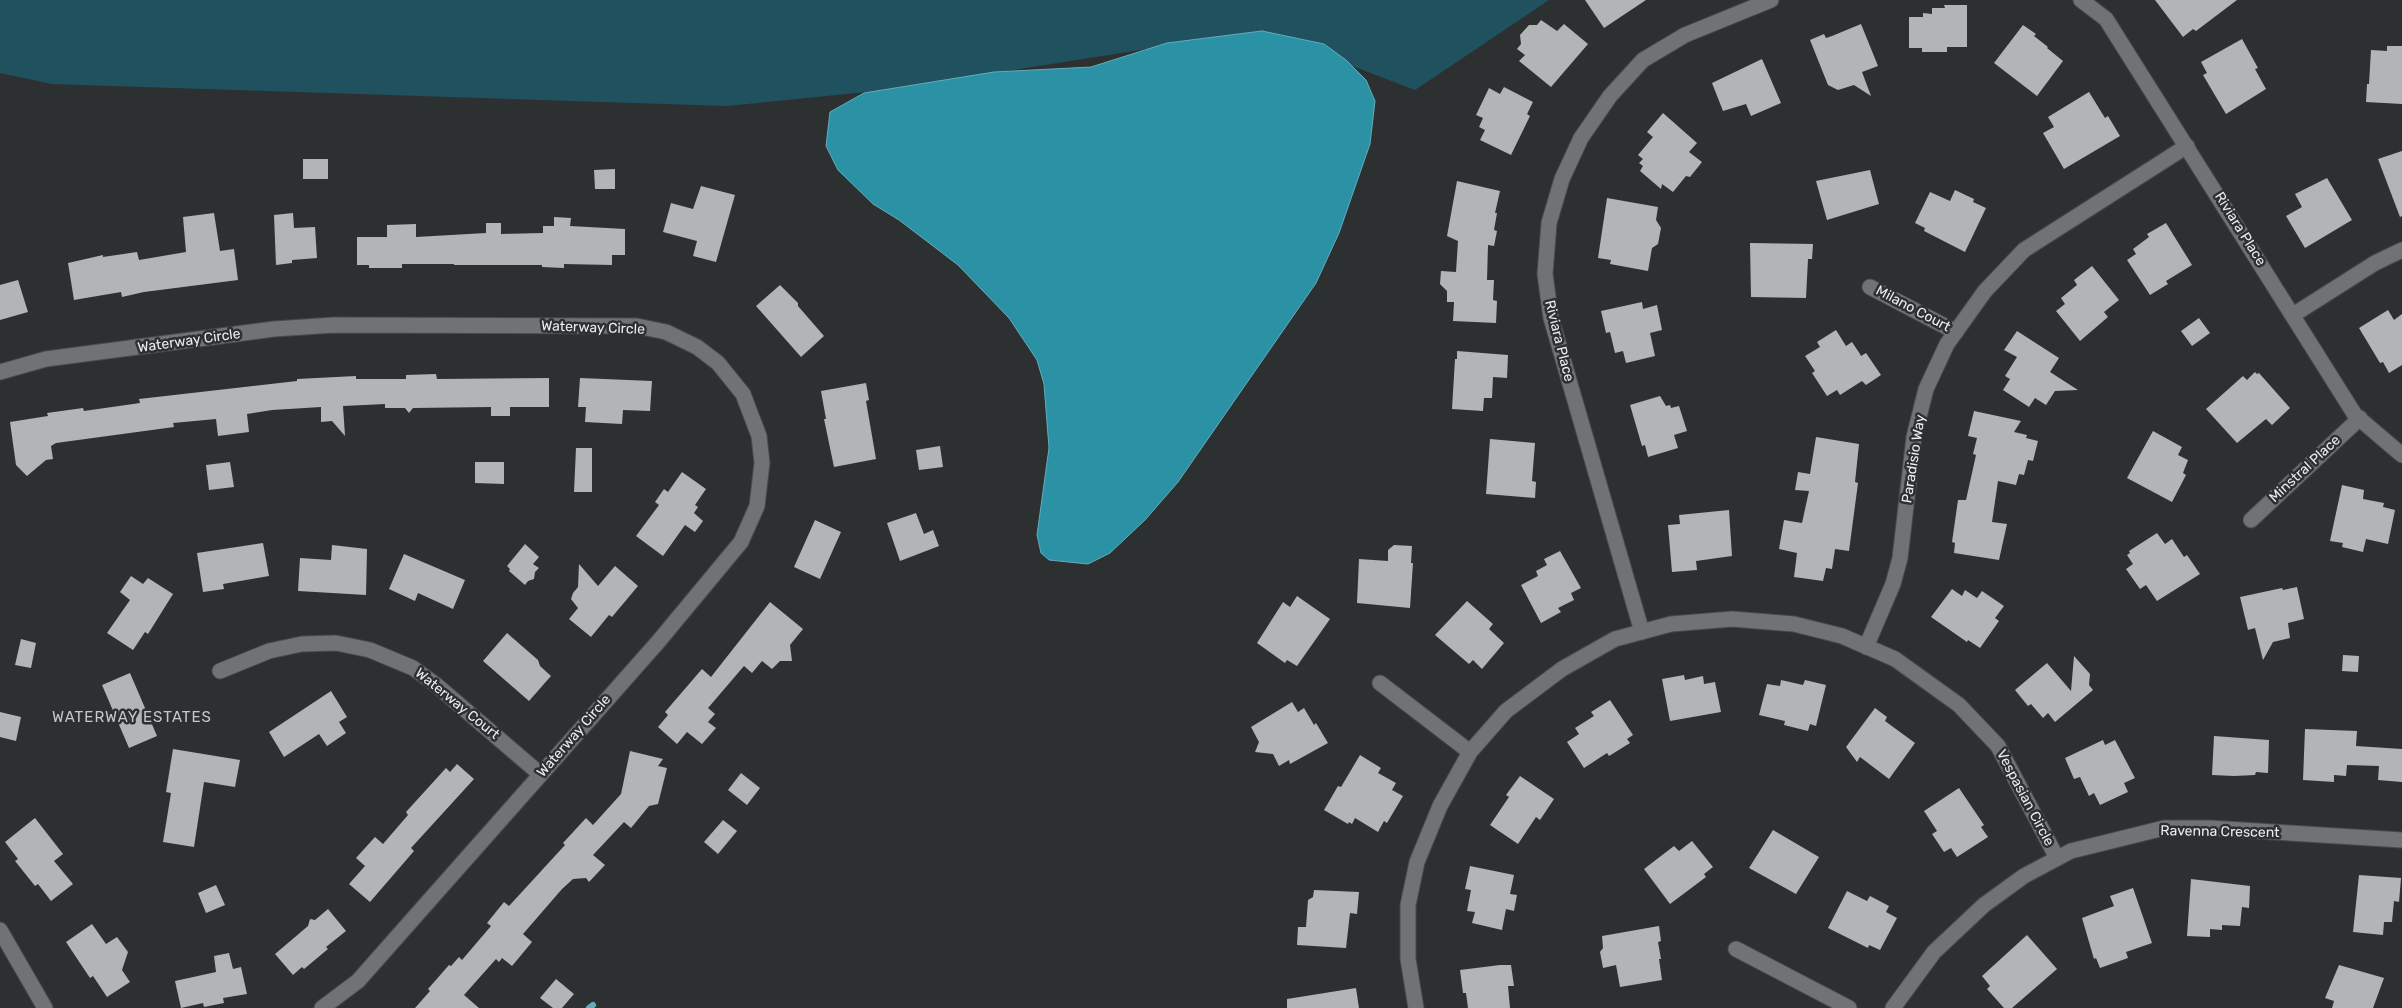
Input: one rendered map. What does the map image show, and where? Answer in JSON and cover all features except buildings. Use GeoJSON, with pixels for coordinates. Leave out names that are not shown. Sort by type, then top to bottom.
{"type":"FeatureCollection","features":[{"type":"Feature","properties":{"kind":"street","name":"Riviara Place"},"geometry":{"type":"LineString","coordinates":[[1642,632],[1550,318],[1545,274],[1549,223],[1562,179],[1581,138],[1610,96],[1643,60],[1685,35],[1771,0]]}},
{"type":"Feature","properties":{"kind":"street","name":"Riviara Place"},"geometry":{"type":"LineString","coordinates":[[2082,0],[2106,19],[2360,418],[2402,455]]}},
{"type":"Feature","properties":{"kind":"street","name":"Paradisio Way"},"geometry":{"type":"LineString","coordinates":[[1866,646],[1893,584],[1900,558],[1914,437],[1926,389],[1947,344],[1985,290],[2024,250],[2187,146]]}},
{"type":"Feature","properties":{"kind":"street"},"geometry":{"type":"LineString","coordinates":[[2293,315],[2375,263],[2402,250]]}},
{"type":"Feature","properties":{"kind":"street","name":"Milano Court"},"geometry":{"type":"LineString","coordinates":[[1870,287],[1956,332]]}},
{"type":"Feature","properties":{"kind":"street","name":"Waterway Circle"},"geometry":{"type":"LineString","coordinates":[[0,372],[46,359],[274,329],[334,325],[637,326],[666,332],[697,347],[718,364],[732,379],[752,414],[760,436],[762,463],[757,506],[741,542],[658,642],[358,981],[322,1008]]}},
{"type":"Feature","properties":{"kind":"street","name":"Minstral Place"},"geometry":{"type":"LineString","coordinates":[[2251,520],[2360,418]]}},
{"type":"Feature","properties":{"kind":"street","name":"Vespasian Circle"},"geometry":{"type":"LineString","coordinates":[[1416,1008],[1408,959],[1408,905],[1417,862],[1440,806],[1470,752],[1506,711],[1562,669],[1616,639],[1671,624],[1732,618],[1794,624],[1842,636],[1895,659],[1959,705],[1998,746],[2058,858]]}},
{"type":"Feature","properties":{"kind":"street","name":"Waterway Court"},"geometry":{"type":"LineString","coordinates":[[220,671],[269,651],[302,644],[336,643],[370,650],[413,668],[435,684],[540,774]]}},
{"type":"Feature","properties":{"kind":"street"},"geometry":{"type":"LineString","coordinates":[[1380,683],[1470,752]]}},
{"type":"Feature","properties":{"kind":"street","name":"Ravenna Crescent"},"geometry":{"type":"LineString","coordinates":[[1893,1008],[1934,952],[1984,905],[2024,876],[2071,851],[2164,828],[2210,828],[2402,840]]}},
{"type":"Feature","properties":{"kind":"street"},"geometry":{"type":"LineString","coordinates":[[0,930],[45,1008]]}},
{"type":"Feature","properties":{"kind":"street"},"geometry":{"type":"LineString","coordinates":[[1736,949],[1849,1008]]}},
{"type":"Feature","properties":{"kind":"shaded area"},"geometry":{"type":"Polygon","coordinates":[[[0,0],[1549,0],[1415,90],[1261,31],[886,90],[727,106],[52,84],[0,73],[0,0]]]}},
{"type":"Feature","properties":{"kind":"shaded area"},"geometry":{"type":"Polygon","coordinates":[[[1262,31],[1324,44],[1346,60],[1366,80],[1375,101],[1370,144],[1339,233],[1316,283],[1178,482],[1145,520],[1110,553],[1088,564],[1049,560],[1041,553],[1037,535],[1049,448],[1044,384],[1037,360],[1009,318],[958,265],[899,220],[873,204],[838,170],[826,146],[830,112],[864,93],[994,72],[1091,67],[1167,43],[1262,31]]]}},
{"type":"Feature","properties":{"kind":"waterway"},"geometry":{"type":"LineString","coordinates":[[589,1008],[593,1005]]}},
{"type":"Feature","properties":{"kind":"district","name":"WATERWAY ESTATES"},"geometry":{"type":"Point","coordinates":[132,718]}}]}
